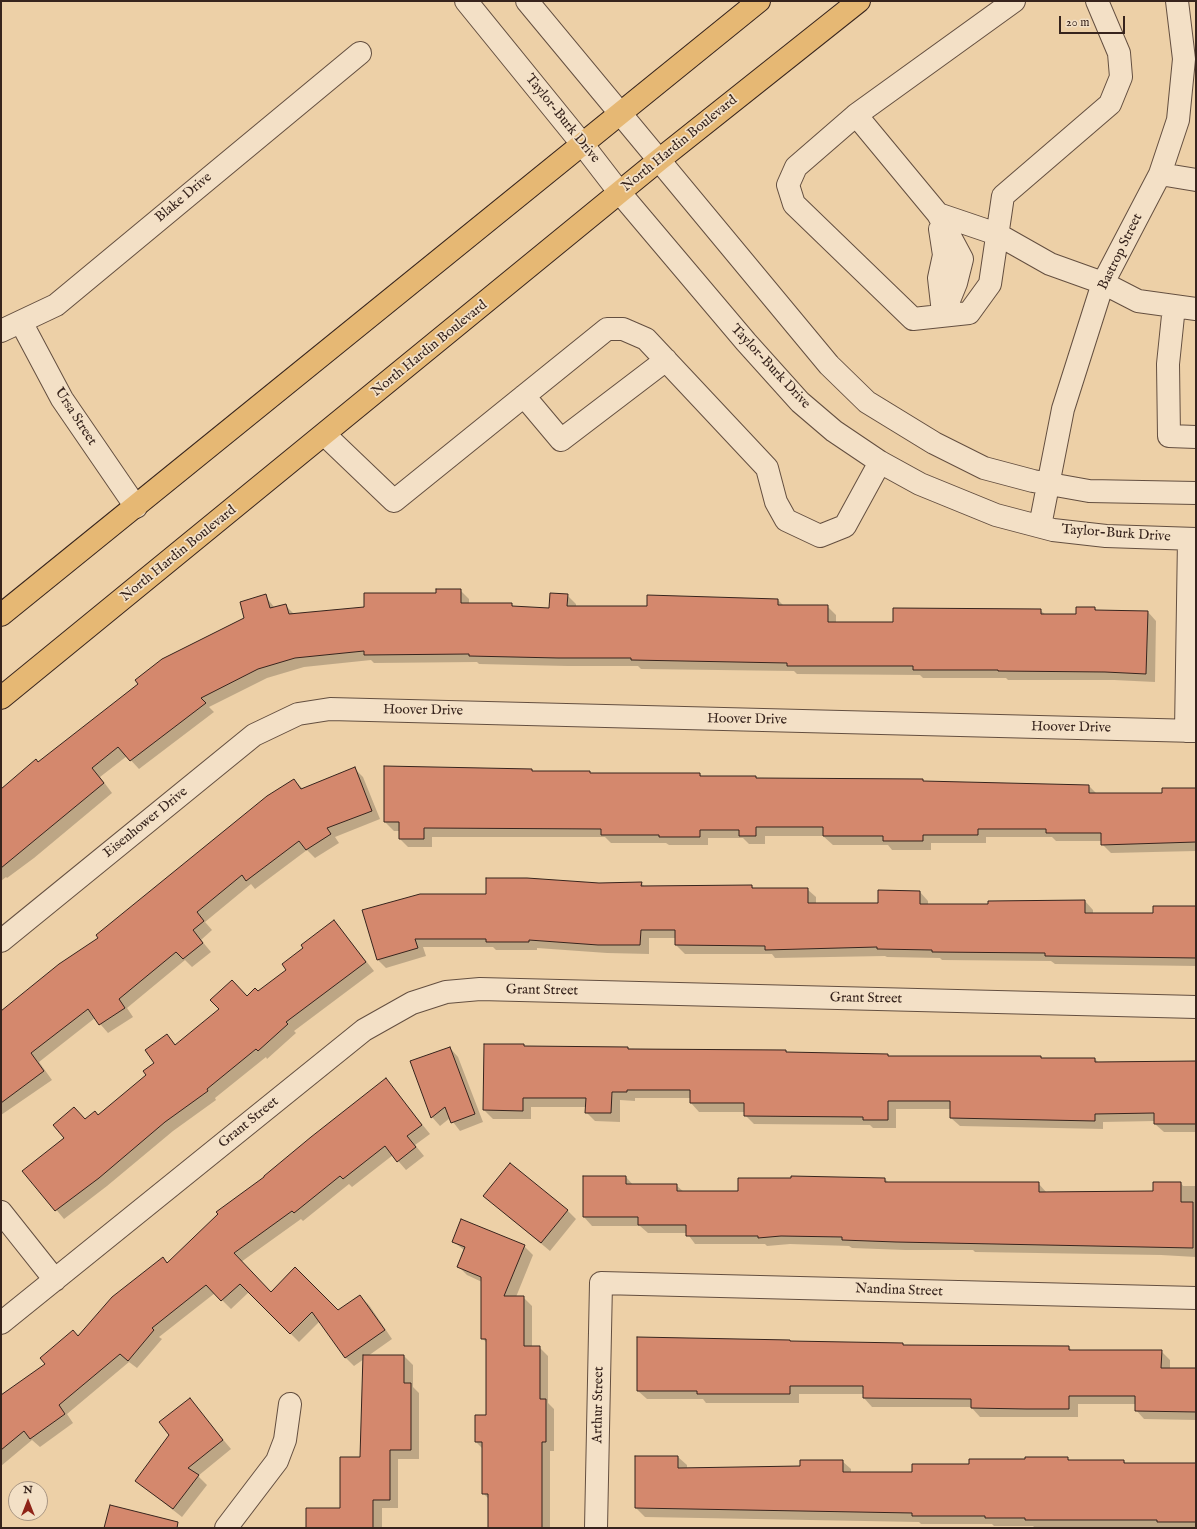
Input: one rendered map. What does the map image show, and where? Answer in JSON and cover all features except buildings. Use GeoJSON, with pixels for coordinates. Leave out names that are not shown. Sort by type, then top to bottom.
{"type":"FeatureCollection","features":[{"type":"Feature","properties":{"kind":"main road"},"geometry":{"type":"LineString","coordinates":[[1,616],[759,1]]}},
{"type":"Feature","properties":{"kind":"main road","name":"North Hardin Boulevard"},"geometry":{"type":"LineString","coordinates":[[1,698],[620,193],[658,160],[859,1]]}},
{"type":"Feature","properties":{"kind":"street","name":"Taylor-Burk Drive"},"geometry":{"type":"LineString","coordinates":[[466,1],[620,193],[746,342],[800,402],[834,431],[880,462],[920,484],[996,515],[1040,526],[1106,536],[1193,539]]}},
{"type":"Feature","properties":{"kind":"street"},"geometry":{"type":"LineString","coordinates":[[527,1],[829,365],[868,402],[934,444],[984,468],[1049,484],[1088,491],[1196,493]]}},
{"type":"Feature","properties":{"kind":"street"},"geometry":{"type":"LineString","coordinates":[[1014,1],[856,115],[796,167],[788,185],[794,204],[913,319],[969,313],[990,284],[1003,196],[1110,104],[1121,77],[1118,53],[1096,1]]}},
{"type":"Feature","properties":{"kind":"street","name":"Bastrop Street"},"geometry":{"type":"LineString","coordinates":[[1040,526],[1063,409],[1103,283],[1160,174],[1178,120],[1190,59],[1177,1]]}},
{"type":"Feature","properties":{"kind":"street","name":"Blake Drive"},"geometry":{"type":"LineString","coordinates":[[1,331],[56,305],[360,53]]}},
{"type":"Feature","properties":{"kind":"street"},"geometry":{"type":"LineString","coordinates":[[856,115],[938,214],[962,259],[956,283],[943,315]]}},
{"type":"Feature","properties":{"kind":"street"},"geometry":{"type":"LineString","coordinates":[[1160,174],[1196,180]]}},
{"type":"Feature","properties":{"kind":"street"},"geometry":{"type":"LineString","coordinates":[[938,214],[998,234],[1050,264],[1103,283],[1138,301],[1196,310]]}},
{"type":"Feature","properties":{"kind":"street"},"geometry":{"type":"LineString","coordinates":[[1174,306],[1169,356],[1169,436],[1196,437]]}},
{"type":"Feature","properties":{"kind":"street","name":"Ursa Street"},"geometry":{"type":"LineString","coordinates":[[22,322],[62,399],[136,507]]}},
{"type":"Feature","properties":{"kind":"street"},"geometry":{"type":"LineString","coordinates":[[324,435],[394,501],[607,329],[623,329],[646,338],[767,468],[776,502],[786,520],[820,536],[845,526],[880,462]]}},
{"type":"Feature","properties":{"kind":"street"},"geometry":{"type":"LineString","coordinates":[[524,396],[561,440],[666,360]]}},
{"type":"Feature","properties":{"kind":"street"},"geometry":{"type":"LineString","coordinates":[[1191,731],[1193,539]]}},
{"type":"Feature","properties":{"kind":"street","name":"Hoover Drive"},"geometry":{"type":"LineString","coordinates":[[298,714],[330,709],[1191,731]]}},
{"type":"Feature","properties":{"kind":"street","name":"Eisenhower Drive"},"geometry":{"type":"LineString","coordinates":[[1,941],[254,735],[298,714]]}},
{"type":"Feature","properties":{"kind":"street","name":"Grant Street"},"geometry":{"type":"LineString","coordinates":[[1,1323],[364,1030],[412,1003],[446,992],[480,989],[1196,1007]]}},
{"type":"Feature","properties":{"kind":"street"},"geometry":{"type":"LineString","coordinates":[[1,1212],[55,1280]]}},
{"type":"Feature","properties":{"kind":"street","name":"Nandina Street"},"geometry":{"type":"LineString","coordinates":[[601,1283],[1196,1298]]}},
{"type":"Feature","properties":{"kind":"street","name":"Arthur Street"},"geometry":{"type":"LineString","coordinates":[[596,1528],[601,1283]]}},
{"type":"Feature","properties":{"kind":"street"},"geometry":{"type":"LineString","coordinates":[[226,1528],[277,1461],[285,1440],[290,1404]]}}]}
